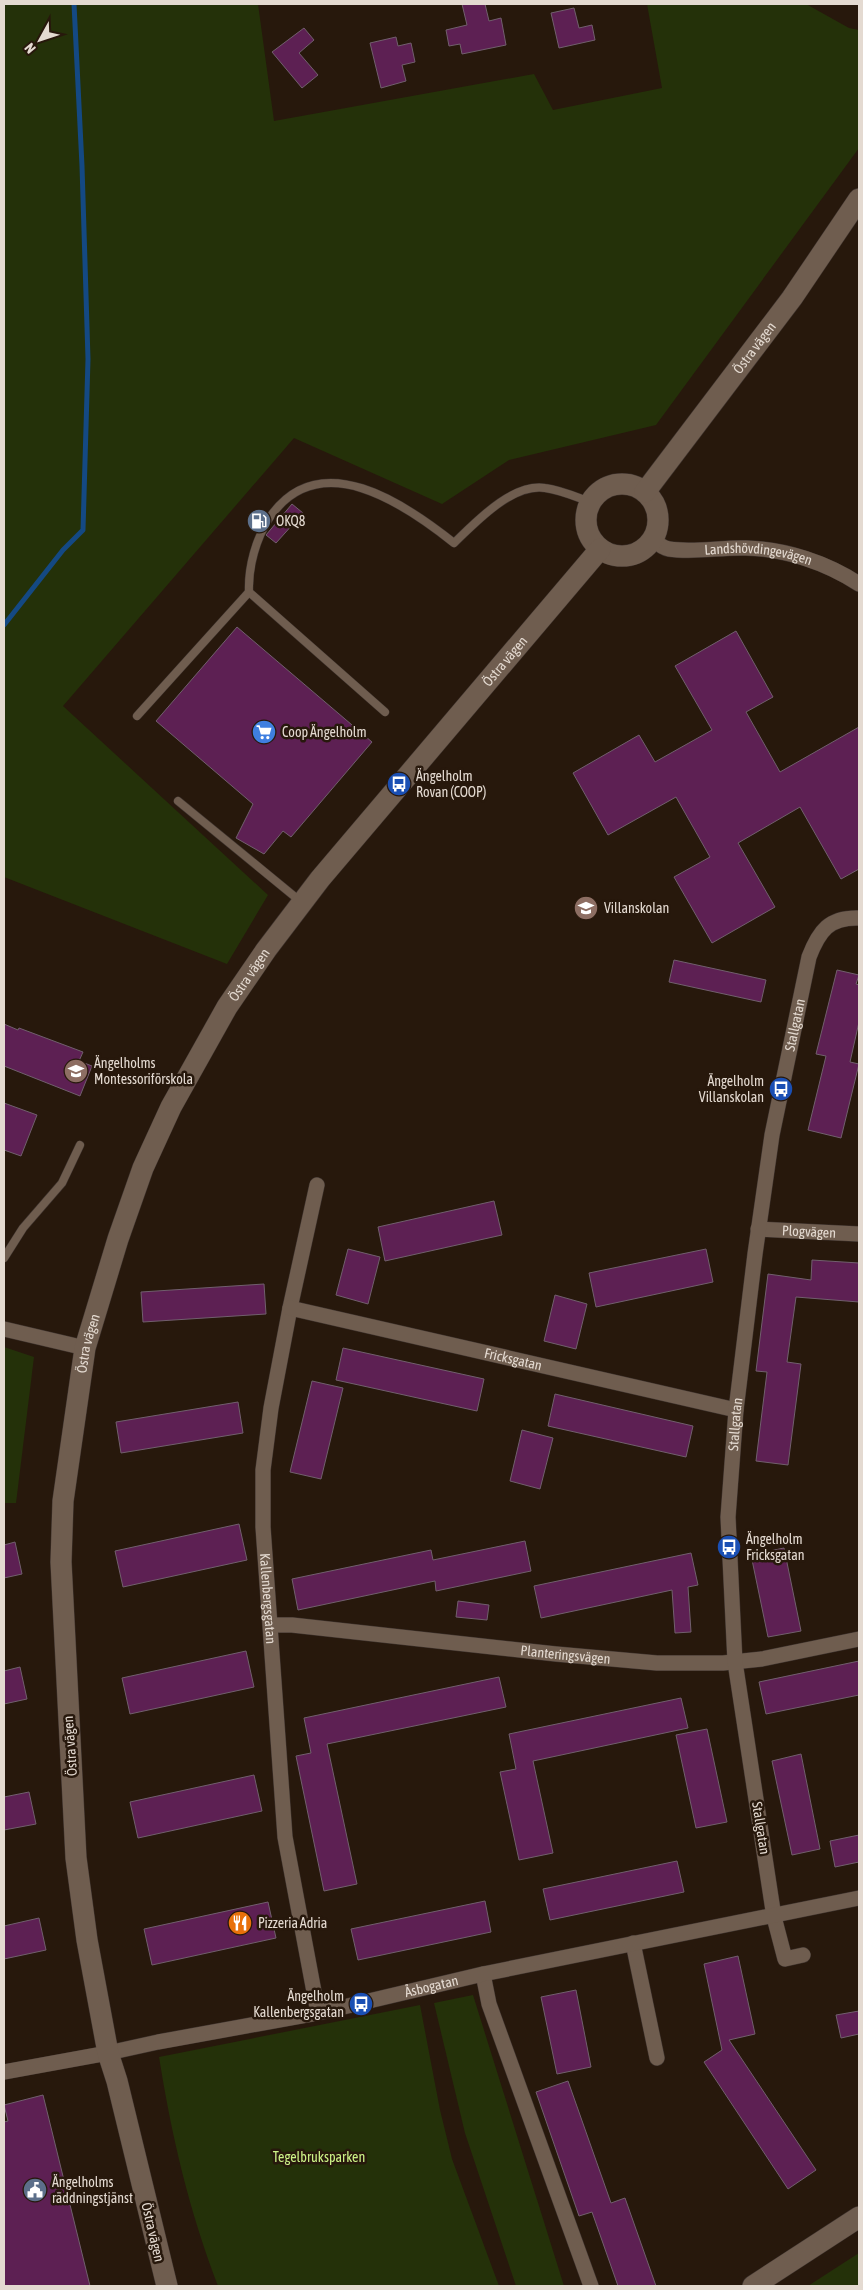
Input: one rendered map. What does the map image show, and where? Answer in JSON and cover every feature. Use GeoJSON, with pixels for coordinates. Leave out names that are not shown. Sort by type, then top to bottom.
{"type":"FeatureCollection","features":[{"type":"Feature","properties":{"kind":"main road","name":"Östra vägen"},"geometry":{"type":"LineString","coordinates":[[644,492],[792,298],[859,199]]}},
{"type":"Feature","properties":{"kind":"main road"},"geometry":{"type":"LineString","coordinates":[[622,484],[634,486],[644,492],[653,502],[658,514],[658,527],[653,540],[645,548],[634,554],[622,557],[610,555],[600,549],[591,539],[586,527],[586,514],[590,502],[599,492],[609,486],[622,484]]}},
{"type":"Feature","properties":{"kind":"main road","name":"Östra vägen"},"geometry":{"type":"LineString","coordinates":[[167,2286],[117,2081],[108,2053],[87,1940],[76,1858],[62,1613],[61,1562],[63,1502],[85,1348],[118,1239],[143,1168],[171,1107],[227,1007],[302,902],[399,784],[600,549]]}},
{"type":"Feature","properties":{"kind":"main road"},"geometry":{"type":"LineString","coordinates":[[753,2286],[859,2217]]}},
{"type":"Feature","properties":{"kind":"street","name":"Landshövdingevägen"},"geometry":{"type":"LineString","coordinates":[[653,540],[667,549],[747,548],[778,552],[840,572],[859,584]]}},
{"type":"Feature","properties":{"kind":"street","name":"Stallgatan"},"geometry":{"type":"LineString","coordinates":[[803,1955],[785,1959],[774,1917],[735,1662],[728,1517],[736,1410],[758,1229],[774,1126],[809,958],[816,938],[828,926],[844,918],[859,918]]}},
{"type":"Feature","properties":{"kind":"street","name":"Kallenbergsgatan"},"geometry":{"type":"LineString","coordinates":[[317,1185],[290,1308],[271,1408],[263,1470],[263,1527],[285,1837],[318,2013]]}},
{"type":"Feature","properties":{"kind":"street","name":"Plogvägen"},"geometry":{"type":"LineString","coordinates":[[758,1229],[859,1234]]}},
{"type":"Feature","properties":{"kind":"street","name":"Fricksgatan"},"geometry":{"type":"LineString","coordinates":[[290,1308],[736,1410]]}},
{"type":"Feature","properties":{"kind":"street"},"geometry":{"type":"LineString","coordinates":[[4,1329],[85,1348]]}},
{"type":"Feature","properties":{"kind":"street","name":"Planteringsvägen"},"geometry":{"type":"LineString","coordinates":[[271,1626],[292,1625],[556,1654],[657,1662],[735,1662],[762,1659],[859,1638]]}},
{"type":"Feature","properties":{"kind":"street","name":"Åsbogatan"},"geometry":{"type":"LineString","coordinates":[[4,2072],[318,2013],[483,1974],[633,1943],[774,1917],[859,1898]]}},
{"type":"Feature","properties":{"kind":"street"},"geometry":{"type":"LineString","coordinates":[[633,1943],[657,2058]]}},
{"type":"Feature","properties":{"kind":"street"},"geometry":{"type":"LineString","coordinates":[[483,1974],[489,2004],[591,2286]]}},
{"type":"Feature","properties":{"kind":"lane"},"geometry":{"type":"LineString","coordinates":[[137,716],[249,592],[250,569],[266,523],[282,502],[292,493],[318,484],[339,483],[359,487],[378,494],[424,520],[454,543],[501,501],[524,490],[543,487],[590,502]]}},
{"type":"Feature","properties":{"kind":"lane"},"geometry":{"type":"LineString","coordinates":[[249,592],[385,712]]}},
{"type":"Feature","properties":{"kind":"lane"},"geometry":{"type":"LineString","coordinates":[[178,801],[302,902]]}},
{"type":"Feature","properties":{"kind":"lane"},"geometry":{"type":"LineString","coordinates":[[4,1258],[23,1228],[62,1183],[80,1144]]}},
{"type":"Feature","properties":{"kind":"green space"},"geometry":{"type":"Polygon","coordinates":[[[4,4],[258,4],[274,121],[534,74],[553,110],[662,88],[647,4],[806,4],[849,28],[859,30],[859,148],[656,425],[509,460],[442,504],[294,438],[63,706],[268,895],[227,964],[4,877],[4,4]]]}},
{"type":"Feature","properties":{"kind":"green space"},"geometry":{"type":"Polygon","coordinates":[[[4,1347],[34,1357],[16,1503],[4,1503],[4,1347]]]}},
{"type":"Feature","properties":{"kind":"green space"},"geometry":{"type":"Polygon","coordinates":[[[473,1995],[564,2286],[516,2286],[465,2133],[434,2003],[473,1995]]]}},
{"type":"Feature","properties":{"kind":"green space","name":"Tegelbruksparken"},"geometry":{"type":"Polygon","coordinates":[[[420,2005],[440,2110],[452,2159],[499,2286],[218,2286],[198,2230],[182,2173],[159,2057],[420,2005]]]}},
{"type":"Feature","properties":{"kind":"green space"},"geometry":{"type":"Polygon","coordinates":[[[859,2253],[859,2286],[808,2286],[859,2253]]]}},
{"type":"Feature","properties":{"kind":"building"},"geometry":{"type":"Polygon","coordinates":[[[462,4],[485,4],[489,21],[501,18],[506,45],[462,54],[460,44],[449,46],[446,30],[467,25],[462,4]]]}},
{"type":"Feature","properties":{"kind":"building"},"geometry":{"type":"Polygon","coordinates":[[[574,8],[579,28],[592,25],[595,40],[559,48],[551,13],[574,8]]]}},
{"type":"Feature","properties":{"kind":"building"},"geometry":{"type":"Polygon","coordinates":[[[304,28],[314,40],[299,53],[318,75],[302,88],[272,52],[304,28]]]}},
{"type":"Feature","properties":{"kind":"building"},"geometry":{"type":"Polygon","coordinates":[[[396,37],[398,46],[411,43],[415,62],[402,65],[406,81],[381,88],[370,43],[396,37]]]}},
{"type":"Feature","properties":{"kind":"building"},"geometry":{"type":"Polygon","coordinates":[[[292,504],[303,513],[276,543],[266,535],[292,504]]]}},
{"type":"Feature","properties":{"kind":"building","name":"Coop Ängelholm"},"geometry":{"type":"Polygon","coordinates":[[[237,627],[372,742],[291,837],[283,831],[264,854],[236,838],[253,804],[156,721],[237,627]]]}},
{"type":"Feature","properties":{"kind":"building"},"geometry":{"type":"Polygon","coordinates":[[[736,631],[773,697],[746,712],[780,772],[859,727],[859,869],[841,879],[800,807],[738,843],[775,907],[712,943],[674,877],[710,857],[676,797],[608,835],[573,773],[639,735],[655,762],[712,730],[675,666],[736,631]]]}},
{"type":"Feature","properties":{"kind":"building"},"geometry":{"type":"Polygon","coordinates":[[[674,960],[766,980],[761,1002],[669,982],[674,960]]]}},
{"type":"Feature","properties":{"kind":"building"},"geometry":{"type":"Polygon","coordinates":[[[837,970],[859,975],[856,984],[859,985],[859,1022],[850,1062],[859,1064],[841,1138],[808,1130],[826,1056],[816,1054],[837,970]]]}},
{"type":"Feature","properties":{"kind":"building"},"geometry":{"type":"Polygon","coordinates":[[[4,1024],[83,1052],[79,1061],[92,1066],[80,1096],[4,1066],[4,1024]]]}},
{"type":"Feature","properties":{"kind":"building"},"geometry":{"type":"Polygon","coordinates":[[[4,1103],[37,1115],[21,1156],[4,1150],[4,1103]]]}},
{"type":"Feature","properties":{"kind":"building"},"geometry":{"type":"Polygon","coordinates":[[[494,1201],[502,1235],[385,1261],[378,1227],[494,1201]]]}},
{"type":"Feature","properties":{"kind":"building"},"geometry":{"type":"Polygon","coordinates":[[[348,1249],[380,1257],[368,1304],[336,1295],[348,1249]]]}},
{"type":"Feature","properties":{"kind":"building"},"geometry":{"type":"Polygon","coordinates":[[[706,1249],[713,1282],[596,1307],[589,1273],[706,1249]]]}},
{"type":"Feature","properties":{"kind":"building"},"geometry":{"type":"Polygon","coordinates":[[[812,1260],[859,1263],[859,1302],[796,1297],[787,1362],[801,1364],[788,1465],[756,1461],[767,1372],[756,1371],[768,1274],[811,1280],[812,1260]]]}},
{"type":"Feature","properties":{"kind":"building"},"geometry":{"type":"Polygon","coordinates":[[[264,1284],[266,1314],[143,1322],[141,1292],[264,1284]]]}},
{"type":"Feature","properties":{"kind":"building"},"geometry":{"type":"Polygon","coordinates":[[[555,1295],[587,1304],[576,1349],[544,1341],[555,1295]]]}},
{"type":"Feature","properties":{"kind":"building"},"geometry":{"type":"Polygon","coordinates":[[[343,1348],[484,1379],[477,1411],[336,1380],[343,1348]]]}},
{"type":"Feature","properties":{"kind":"building"},"geometry":{"type":"Polygon","coordinates":[[[312,1381],[343,1388],[321,1479],[290,1472],[312,1381]]]}},
{"type":"Feature","properties":{"kind":"building"},"geometry":{"type":"Polygon","coordinates":[[[555,1394],[693,1426],[686,1457],[548,1426],[555,1394]]]}},
{"type":"Feature","properties":{"kind":"building"},"geometry":{"type":"Polygon","coordinates":[[[238,1402],[243,1433],[121,1453],[116,1422],[238,1402]]]}},
{"type":"Feature","properties":{"kind":"building"},"geometry":{"type":"Polygon","coordinates":[[[522,1430],[553,1438],[540,1489],[510,1481],[522,1430]]]}},
{"type":"Feature","properties":{"kind":"building"},"geometry":{"type":"Polygon","coordinates":[[[239,1524],[247,1560],[123,1587],[115,1551],[239,1524]]]}},
{"type":"Feature","properties":{"kind":"building"},"geometry":{"type":"Polygon","coordinates":[[[525,1541],[531,1571],[436,1591],[435,1581],[298,1610],[292,1579],[431,1550],[433,1560],[525,1541]]]}},
{"type":"Feature","properties":{"kind":"building"},"geometry":{"type":"Polygon","coordinates":[[[15,1542],[22,1574],[4,1578],[4,1545],[15,1542]]]}},
{"type":"Feature","properties":{"kind":"building"},"geometry":{"type":"Polygon","coordinates":[[[784,1548],[801,1631],[768,1637],[751,1555],[784,1548]]]}},
{"type":"Feature","properties":{"kind":"building"},"geometry":{"type":"Polygon","coordinates":[[[691,1553],[698,1585],[688,1587],[691,1632],[675,1633],[672,1590],[541,1618],[534,1586],[691,1553]]]}},
{"type":"Feature","properties":{"kind":"building"},"geometry":{"type":"Polygon","coordinates":[[[458,1601],[489,1605],[487,1620],[456,1617],[458,1601]]]}},
{"type":"Feature","properties":{"kind":"building"},"geometry":{"type":"Polygon","coordinates":[[[246,1651],[254,1687],[130,1714],[122,1678],[246,1651]]]}},
{"type":"Feature","properties":{"kind":"building"},"geometry":{"type":"Polygon","coordinates":[[[859,1661],[859,1695],[766,1714],[759,1682],[859,1661]]]}},
{"type":"Feature","properties":{"kind":"building"},"geometry":{"type":"Polygon","coordinates":[[[20,1667],[27,1699],[4,1704],[4,1671],[20,1667]]]}},
{"type":"Feature","properties":{"kind":"building"},"geometry":{"type":"Polygon","coordinates":[[[499,1677],[506,1707],[327,1744],[357,1884],[324,1891],[296,1756],[311,1753],[304,1718],[499,1677]]]}},
{"type":"Feature","properties":{"kind":"building"},"geometry":{"type":"Polygon","coordinates":[[[681,1698],[688,1728],[533,1761],[553,1853],[519,1860],[500,1772],[516,1769],[509,1734],[681,1698]]]}},
{"type":"Feature","properties":{"kind":"building"},"geometry":{"type":"Polygon","coordinates":[[[707,1729],[727,1822],[696,1828],[676,1735],[707,1729]]]}},
{"type":"Feature","properties":{"kind":"building"},"geometry":{"type":"Polygon","coordinates":[[[801,1754],[820,1849],[792,1855],[772,1761],[801,1754]]]}},
{"type":"Feature","properties":{"kind":"building"},"geometry":{"type":"Polygon","coordinates":[[[254,1775],[262,1811],[138,1838],[130,1802],[254,1775]]]}},
{"type":"Feature","properties":{"kind":"building"},"geometry":{"type":"Polygon","coordinates":[[[29,1792],[36,1824],[4,1830],[4,1797],[29,1792]]]}},
{"type":"Feature","properties":{"kind":"building"},"geometry":{"type":"Polygon","coordinates":[[[859,1835],[859,1862],[835,1867],[830,1841],[859,1835]]]}},
{"type":"Feature","properties":{"kind":"building"},"geometry":{"type":"Polygon","coordinates":[[[677,1861],[684,1892],[550,1920],[543,1889],[677,1861]]]}},
{"type":"Feature","properties":{"kind":"building"},"geometry":{"type":"Polygon","coordinates":[[[485,1901],[491,1932],[358,1960],[351,1929],[485,1901]]]}},
{"type":"Feature","properties":{"kind":"building"},"geometry":{"type":"Polygon","coordinates":[[[268,1902],[276,1938],[152,1965],[144,1929],[268,1902]]]}},
{"type":"Feature","properties":{"kind":"building"},"geometry":{"type":"Polygon","coordinates":[[[39,1918],[46,1950],[4,1959],[4,1926],[39,1918]]]}},
{"type":"Feature","properties":{"kind":"building"},"geometry":{"type":"Polygon","coordinates":[[[738,1956],[755,2034],[729,2040],[816,2170],[788,2189],[704,2062],[722,2050],[704,1964],[738,1956]]]}},
{"type":"Feature","properties":{"kind":"building"},"geometry":{"type":"Polygon","coordinates":[[[576,1990],[591,2067],[557,2074],[541,1997],[576,1990]]]}},
{"type":"Feature","properties":{"kind":"building"},"geometry":{"type":"Polygon","coordinates":[[[859,2011],[859,2034],[841,2038],[836,2015],[859,2011]]]}},
{"type":"Feature","properties":{"kind":"building"},"geometry":{"type":"Polygon","coordinates":[[[568,2081],[611,2203],[625,2198],[656,2286],[618,2286],[592,2212],[579,2216],[536,2092],[568,2081]]]}},
{"type":"Feature","properties":{"kind":"building","name":"Ängelholms räddningstjänst"},"geometry":{"type":"Polygon","coordinates":[[[43,2095],[90,2286],[4,2286],[4,2122],[8,2121],[4,2105],[43,2095]]]}},
{"type":"Feature","properties":{"kind":"waterway"},"geometry":{"type":"LineString","coordinates":[[4,625],[63,550],[83,530],[88,359],[82,166],[74,4]]}},
{"type":"Feature","properties":{"kind":"place","name":"OKQ8"},"geometry":{"type":"Point","coordinates":[259,521]}},
{"type":"Feature","properties":{"kind":"place","name":"Coop Ängelholm"},"geometry":{"type":"Point","coordinates":[264,732]}},
{"type":"Feature","properties":{"kind":"place","name":"Ängelholm Rovan (COOP)"},"geometry":{"type":"Point","coordinates":[399,784]}},
{"type":"Feature","properties":{"kind":"place","name":"Villanskolan"},"geometry":{"type":"Point","coordinates":[586,908]}},
{"type":"Feature","properties":{"kind":"place","name":"Ängelholms Montessoriförskola"},"geometry":{"type":"Point","coordinates":[76,1071]}},
{"type":"Feature","properties":{"kind":"place","name":"Ängelholm Villanskolan"},"geometry":{"type":"Point","coordinates":[781,1089]}},
{"type":"Feature","properties":{"kind":"place","name":"Ängelholm Fricksgatan"},"geometry":{"type":"Point","coordinates":[729,1547]}},
{"type":"Feature","properties":{"kind":"place","name":"Pizzeria Adria"},"geometry":{"type":"Point","coordinates":[240,1923]}},
{"type":"Feature","properties":{"kind":"place","name":"Ängelholm Kallenbergsgatan"},"geometry":{"type":"Point","coordinates":[361,2004]}},
{"type":"Feature","properties":{"kind":"place","name":"Ängelholms räddningstjänst"},"geometry":{"type":"Point","coordinates":[35,2190]}}]}
